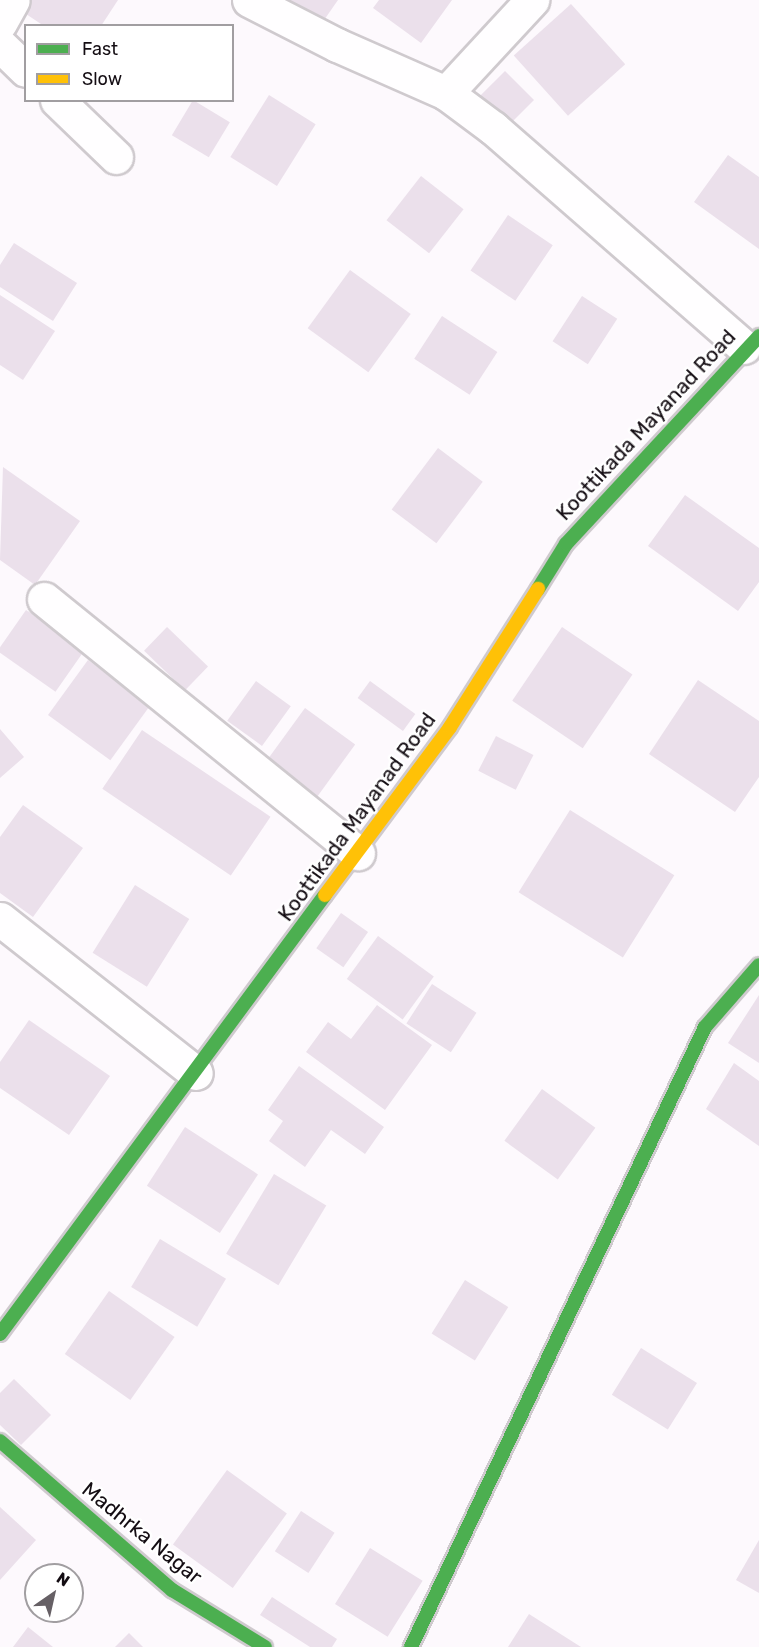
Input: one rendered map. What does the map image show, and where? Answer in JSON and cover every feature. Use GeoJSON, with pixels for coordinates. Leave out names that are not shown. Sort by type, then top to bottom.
{"type":"FeatureCollection","features":[{"type":"Feature","properties":{"kind":"main road","name":"Koottikada Mayanad Road"},"geometry":{"type":"LineString","coordinates":[[0,1334],[450,728],[566,544],[751,342]]}},
{"type":"Feature","properties":{"kind":"main road"},"geometry":{"type":"LineString","coordinates":[[411,1647],[705,1026],[759,965]]}},
{"type":"Feature","properties":{"kind":"main road","name":"Madhrka Nagar"},"geometry":{"type":"LineString","coordinates":[[0,1441],[172,1590],[265,1647]]}},
{"type":"Feature","properties":{"kind":"street"},"geometry":{"type":"LineString","coordinates":[[0,23],[14,0]]}},
{"type":"Feature","properties":{"kind":"street"},"geometry":{"type":"LineString","coordinates":[[249,0],[337,45],[446,93],[493,128],[751,342]]}},
{"type":"Feature","properties":{"kind":"street"},"geometry":{"type":"LineString","coordinates":[[446,93],[532,0]]}},
{"type":"Feature","properties":{"kind":"street"},"geometry":{"type":"LineString","coordinates":[[0,45],[24,68]]}},
{"type":"Feature","properties":{"kind":"street"},"geometry":{"type":"LineString","coordinates":[[59,102],[116,157]]}},
{"type":"Feature","properties":{"kind":"street"},"geometry":{"type":"LineString","coordinates":[[44,599],[358,853]]}},
{"type":"Feature","properties":{"kind":"street"},"geometry":{"type":"LineString","coordinates":[[0,919],[196,1073]]}},
{"type":"Feature","properties":{"kind":"building"},"geometry":{"type":"Polygon","coordinates":[[[26,0],[118,0],[102,24],[41,24],[20,10],[26,0]]]}},
{"type":"Feature","properties":{"kind":"building"},"geometry":{"type":"Polygon","coordinates":[[[289,0],[338,0],[322,23],[289,0]]]}},
{"type":"Feature","properties":{"kind":"building"},"geometry":{"type":"Polygon","coordinates":[[[379,0],[452,0],[421,43],[373,8],[379,0]]]}},
{"type":"Feature","properties":{"kind":"building"},"geometry":{"type":"Polygon","coordinates":[[[571,4],[625,64],[568,116],[514,56],[571,4]]]}},
{"type":"Feature","properties":{"kind":"building"},"geometry":{"type":"Polygon","coordinates":[[[505,71],[534,100],[506,128],[477,99],[505,71]]]}},
{"type":"Feature","properties":{"kind":"building"},"geometry":{"type":"Polygon","coordinates":[[[269,95],[316,124],[277,186],[230,157],[269,95]]]}},
{"type":"Feature","properties":{"kind":"building"},"geometry":{"type":"Polygon","coordinates":[[[192,102],[196,102],[230,122],[209,157],[172,135],[192,102]]]}},
{"type":"Feature","properties":{"kind":"building"},"geometry":{"type":"Polygon","coordinates":[[[728,155],[759,177],[759,249],[694,202],[728,155]]]}},
{"type":"Feature","properties":{"kind":"building"},"geometry":{"type":"Polygon","coordinates":[[[421,176],[464,209],[429,253],[387,220],[421,176]]]}},
{"type":"Feature","properties":{"kind":"building"},"geometry":{"type":"Polygon","coordinates":[[[508,215],[553,245],[515,301],[471,271],[508,215]]]}},
{"type":"Feature","properties":{"kind":"building"},"geometry":{"type":"Polygon","coordinates":[[[14,243],[77,283],[53,321],[0,287],[0,265],[14,243]]]}},
{"type":"Feature","properties":{"kind":"building"},"geometry":{"type":"Polygon","coordinates":[[[350,270],[411,314],[368,372],[308,328],[350,270]]]}},
{"type":"Feature","properties":{"kind":"building"},"geometry":{"type":"Polygon","coordinates":[[[0,295],[55,331],[23,380],[0,365],[0,295]]]}},
{"type":"Feature","properties":{"kind":"building"},"geometry":{"type":"Polygon","coordinates":[[[582,296],[617,319],[588,364],[553,341],[582,296]]]}},
{"type":"Feature","properties":{"kind":"building"},"geometry":{"type":"Polygon","coordinates":[[[442,316],[497,352],[470,395],[414,359],[442,316]]]}},
{"type":"Feature","properties":{"kind":"building"},"geometry":{"type":"Polygon","coordinates":[[[438,448],[483,482],[436,543],[392,509],[438,448]]]}},
{"type":"Feature","properties":{"kind":"building"},"geometry":{"type":"Polygon","coordinates":[[[3,467],[80,521],[35,585],[0,560],[3,467]]]}},
{"type":"Feature","properties":{"kind":"building"},"geometry":{"type":"Polygon","coordinates":[[[685,495],[759,548],[759,582],[738,611],[648,546],[685,495]]]}},
{"type":"Feature","properties":{"kind":"building"},"geometry":{"type":"Polygon","coordinates":[[[26,610],[84,651],[55,692],[0,653],[0,647],[26,610]]]}},
{"type":"Feature","properties":{"kind":"building"},"geometry":{"type":"Polygon","coordinates":[[[167,627],[208,667],[185,690],[144,651],[167,627]]]}},
{"type":"Feature","properties":{"kind":"building"},"geometry":{"type":"Polygon","coordinates":[[[562,627],[632,675],[583,748],[512,701],[562,627]]]}},
{"type":"Feature","properties":{"kind":"building"},"geometry":{"type":"Polygon","coordinates":[[[88,660],[150,705],[110,760],[48,715],[88,660]]]}},
{"type":"Feature","properties":{"kind":"building"},"geometry":{"type":"Polygon","coordinates":[[[698,680],[759,721],[759,777],[735,812],[649,754],[698,680]]]}},
{"type":"Feature","properties":{"kind":"building"},"geometry":{"type":"Polygon","coordinates":[[[256,681],[291,706],[262,746],[227,721],[256,681]]]}},
{"type":"Feature","properties":{"kind":"building"},"geometry":{"type":"Polygon","coordinates":[[[370,681],[415,714],[403,731],[358,698],[370,681]]]}},
{"type":"Feature","properties":{"kind":"building"},"geometry":{"type":"Polygon","coordinates":[[[305,708],[355,744],[318,796],[267,760],[305,708]]]}},
{"type":"Feature","properties":{"kind":"building"},"geometry":{"type":"Polygon","coordinates":[[[0,729],[24,757],[0,778],[0,729]]]}},
{"type":"Feature","properties":{"kind":"building"},"geometry":{"type":"Polygon","coordinates":[[[142,730],[271,817],[231,876],[102,789],[142,730]]]}},
{"type":"Feature","properties":{"kind":"building"},"geometry":{"type":"Polygon","coordinates":[[[496,736],[533,755],[516,790],[478,771],[496,736]]]}},
{"type":"Feature","properties":{"kind":"building"},"geometry":{"type":"Polygon","coordinates":[[[23,805],[83,848],[33,917],[0,893],[0,837],[23,805]]]}},
{"type":"Feature","properties":{"kind":"building"},"geometry":{"type":"Polygon","coordinates":[[[570,810],[674,875],[623,957],[519,892],[570,810]]]}},
{"type":"Feature","properties":{"kind":"building"},"geometry":{"type":"Polygon","coordinates":[[[135,885],[189,919],[147,987],[93,953],[135,885]]]}},
{"type":"Feature","properties":{"kind":"building"},"geometry":{"type":"Polygon","coordinates":[[[341,913],[368,932],[343,967],[316,948],[341,913]]]}},
{"type":"Feature","properties":{"kind":"building"},"geometry":{"type":"Polygon","coordinates":[[[378,936],[434,977],[403,1019],[347,979],[378,936]]]}},
{"type":"Feature","properties":{"kind":"building"},"geometry":{"type":"Polygon","coordinates":[[[432,984],[476,1013],[451,1052],[406,1023],[432,984]]]}},
{"type":"Feature","properties":{"kind":"building"},"geometry":{"type":"Polygon","coordinates":[[[759,995],[759,1063],[728,1043],[759,995]]]}},
{"type":"Feature","properties":{"kind":"building"},"geometry":{"type":"Polygon","coordinates":[[[377,1005],[432,1045],[385,1110],[306,1052],[328,1022],[351,1039],[377,1005]]]}},
{"type":"Feature","properties":{"kind":"building"},"geometry":{"type":"Polygon","coordinates":[[[29,1020],[110,1076],[69,1135],[0,1088],[0,1062],[29,1020]]]}},
{"type":"Feature","properties":{"kind":"building"},"geometry":{"type":"Polygon","coordinates":[[[734,1063],[759,1081],[759,1146],[706,1109],[734,1063]]]}},
{"type":"Feature","properties":{"kind":"building"},"geometry":{"type":"Polygon","coordinates":[[[299,1066],[384,1127],[365,1154],[331,1130],[305,1167],[269,1141],[283,1121],[268,1110],[299,1066]]]}},
{"type":"Feature","properties":{"kind":"building"},"geometry":{"type":"Polygon","coordinates":[[[542,1089],[595,1128],[558,1180],[504,1141],[542,1089]]]}},
{"type":"Feature","properties":{"kind":"building"},"geometry":{"type":"Polygon","coordinates":[[[185,1127],[258,1174],[220,1233],[147,1186],[185,1127]]]}},
{"type":"Feature","properties":{"kind":"building"},"geometry":{"type":"Polygon","coordinates":[[[274,1174],[326,1205],[278,1285],[226,1254],[274,1174]]]}},
{"type":"Feature","properties":{"kind":"building"},"geometry":{"type":"Polygon","coordinates":[[[160,1239],[226,1279],[197,1327],[131,1287],[160,1239]]]}},
{"type":"Feature","properties":{"kind":"building"},"geometry":{"type":"Polygon","coordinates":[[[465,1280],[508,1307],[475,1360],[432,1333],[465,1280]]]}},
{"type":"Feature","properties":{"kind":"building"},"geometry":{"type":"Polygon","coordinates":[[[109,1291],[175,1337],[130,1400],[65,1354],[109,1291]]]}},
{"type":"Feature","properties":{"kind":"building"},"geometry":{"type":"Polygon","coordinates":[[[641,1348],[697,1383],[668,1430],[612,1395],[641,1348]]]}},
{"type":"Feature","properties":{"kind":"building"},"geometry":{"type":"Polygon","coordinates":[[[14,1379],[51,1415],[21,1445],[0,1425],[0,1393],[14,1379]]]}},
{"type":"Feature","properties":{"kind":"building"},"geometry":{"type":"Polygon","coordinates":[[[227,1470],[287,1513],[233,1588],[173,1544],[227,1470]]]}},
{"type":"Feature","properties":{"kind":"building"},"geometry":{"type":"Polygon","coordinates":[[[0,1507],[36,1540],[0,1580],[0,1507]]]}},
{"type":"Feature","properties":{"kind":"building"},"geometry":{"type":"Polygon","coordinates":[[[301,1511],[335,1533],[308,1573],[275,1551],[301,1511]]]}},
{"type":"Feature","properties":{"kind":"building"},"geometry":{"type":"Polygon","coordinates":[[[759,1540],[759,1593],[736,1580],[759,1540]]]}},
{"type":"Feature","properties":{"kind":"building"},"geometry":{"type":"Polygon","coordinates":[[[370,1548],[423,1581],[388,1637],[335,1604],[370,1548]]]}},
{"type":"Feature","properties":{"kind":"building"},"geometry":{"type":"Polygon","coordinates":[[[272,1597],[337,1639],[332,1647],[310,1647],[260,1615],[272,1597]]]}},
{"type":"Feature","properties":{"kind":"building"},"geometry":{"type":"Polygon","coordinates":[[[529,1614],[581,1647],[508,1647],[529,1614]]]}},
{"type":"Feature","properties":{"kind":"building"},"geometry":{"type":"Polygon","coordinates":[[[28,1627],[53,1647],[13,1647],[28,1627]]]}},
{"type":"Feature","properties":{"kind":"building"},"geometry":{"type":"Polygon","coordinates":[[[129,1633],[143,1647],[115,1647],[129,1633]]]}},
{"type":"Feature","properties":{"kind":"traffic: fast"},"geometry":{"type":"LineString","coordinates":[[538,589],[566,544],[759,336]]}},
{"type":"Feature","properties":{"kind":"traffic: fast"},"geometry":{"type":"LineString","coordinates":[[0,1334],[325,895]]}},
{"type":"Feature","properties":{"kind":"traffic: fast"},"geometry":{"type":"LineString","coordinates":[[411,1647],[705,1027],[759,965]]}},
{"type":"Feature","properties":{"kind":"traffic: fast"},"geometry":{"type":"LineString","coordinates":[[0,1441],[172,1590],[265,1647]]}},
{"type":"Feature","properties":{"kind":"traffic: slow"},"geometry":{"type":"LineString","coordinates":[[325,895],[450,727],[538,589]]}}]}
